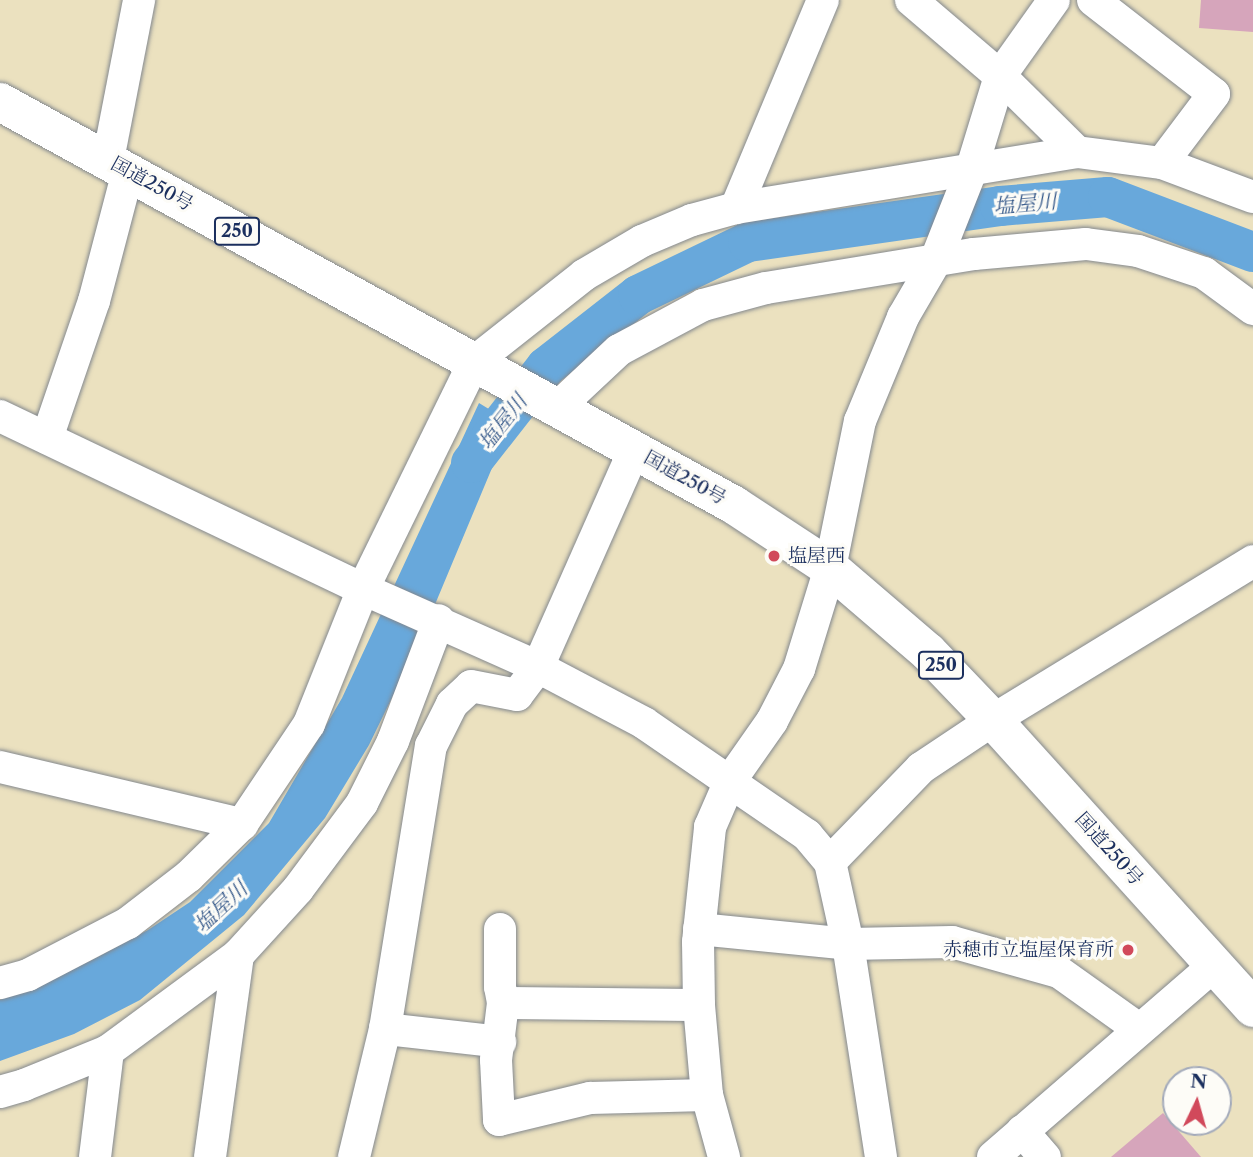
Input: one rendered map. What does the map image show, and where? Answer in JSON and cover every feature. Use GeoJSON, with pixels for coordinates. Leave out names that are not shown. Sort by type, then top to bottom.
{"type":"FeatureCollection","features":[{"type":"Feature","properties":{"kind":"highway","name":"国道250号"},"geometry":{"type":"LineString","coordinates":[[0,102],[734,505],[830,568],[928,652],[993,720],[1253,1008]]}},
{"type":"Feature","properties":{"kind":"street"},"geometry":{"type":"LineString","coordinates":[[47,438],[94,300],[118,165],[139,0]]}},
{"type":"Feature","properties":{"kind":"street"},"geometry":{"type":"LineString","coordinates":[[736,208],[823,0]]}},
{"type":"Feature","properties":{"kind":"street"},"geometry":{"type":"LineString","coordinates":[[911,0],[1000,76],[1076,152]]}},
{"type":"Feature","properties":{"kind":"street"},"geometry":{"type":"LineString","coordinates":[[724,1157],[707,1095],[699,1005],[699,929],[710,827],[730,781],[772,721],[799,669],[830,568],[860,421],[903,317],[935,262],[971,171],[1000,76],[1054,0]]}},
{"type":"Feature","properties":{"kind":"street"},"geometry":{"type":"LineString","coordinates":[[1093,0],[1214,94],[1162,163]]}},
{"type":"Feature","properties":{"kind":"street"},"geometry":{"type":"LineString","coordinates":[[0,983],[28,975],[128,923],[189,876],[242,824],[309,724],[363,589],[474,362],[584,275],[642,241],[692,220],[736,208],[1076,152],[1162,163],[1253,197]]}},
{"type":"Feature","properties":{"kind":"street"},"geometry":{"type":"LineString","coordinates":[[558,407],[619,350],[703,305],[766,288],[1023,248],[1086,244],[1138,251],[1204,273],[1253,309]]}},
{"type":"Feature","properties":{"kind":"street"},"geometry":{"type":"LineString","coordinates":[[0,417],[363,589],[439,620],[538,667],[644,723],[807,835],[830,862],[848,944],[881,1157]]}},
{"type":"Feature","properties":{"kind":"street"},"geometry":{"type":"LineString","coordinates":[[355,1156],[385,1029],[431,746],[452,704],[471,686],[517,695],[538,667],[634,450]]}},
{"type":"Feature","properties":{"kind":"street"},"geometry":{"type":"LineString","coordinates":[[830,862],[921,768],[993,720],[1253,561]]}},
{"type":"Feature","properties":{"kind":"street"},"geometry":{"type":"LineString","coordinates":[[0,1091],[24,1085],[108,1051],[238,955],[298,888],[362,803],[393,741],[439,620]]}},
{"type":"Feature","properties":{"kind":"street"},"geometry":{"type":"LineString","coordinates":[[0,767],[242,824]]}},
{"type":"Feature","properties":{"kind":"street"},"geometry":{"type":"LineString","coordinates":[[500,929],[500,987],[503,1003],[496,1060],[499,1120],[590,1098],[707,1095]]}},
{"type":"Feature","properties":{"kind":"street"},"geometry":{"type":"LineString","coordinates":[[699,929],[848,944],[952,942],[1059,972],[1139,1029]]}},
{"type":"Feature","properties":{"kind":"street"},"geometry":{"type":"LineString","coordinates":[[209,1157],[238,955]]}},
{"type":"Feature","properties":{"kind":"street"},"geometry":{"type":"LineString","coordinates":[[993,1157],[1215,965]]}},
{"type":"Feature","properties":{"kind":"street"},"geometry":{"type":"LineString","coordinates":[[503,1003],[699,1005]]}},
{"type":"Feature","properties":{"kind":"street"},"geometry":{"type":"LineString","coordinates":[[385,1029],[500,1042]]}},
{"type":"Feature","properties":{"kind":"street"},"geometry":{"type":"LineString","coordinates":[[95,1157],[108,1051]]}},
{"type":"Feature","properties":{"kind":"street"},"geometry":{"type":"LineString","coordinates":[[1022,1131],[1045,1157]]}},
{"type":"Feature","properties":{"kind":"water"},"geometry":{"type":"Polygon","coordinates":[[[479,403],[520,428],[492,468],[421,638],[369,745],[325,818],[244,915],[140,1000],[74,1034],[0,1061],[0,1000],[90,961],[148,930],[190,902],[269,823],[342,698],[479,403]]]}},
{"type":"Feature","properties":{"kind":"building"},"geometry":{"type":"Polygon","coordinates":[[[1201,0],[1253,0],[1253,32],[1199,28],[1201,0]]]}},
{"type":"Feature","properties":{"kind":"building"},"geometry":{"type":"Polygon","coordinates":[[[1162,1114],[1162,1136],[1183,1136],[1201,1157],[1111,1157],[1162,1114]]]}},
{"type":"Feature","properties":{"kind":"waterway","name":"塩屋川"},"geometry":{"type":"LineString","coordinates":[[471,463],[546,367],[638,295],[748,242],[1000,206],[1108,197],[1253,252]]}},
{"type":"Feature","properties":{"kind":"place","name":"塩屋西"},"geometry":{"type":"Point","coordinates":[774,556]}},
{"type":"Feature","properties":{"kind":"place","name":"赤穂市立塩屋保育所"},"geometry":{"type":"Point","coordinates":[1128,950]}}]}
